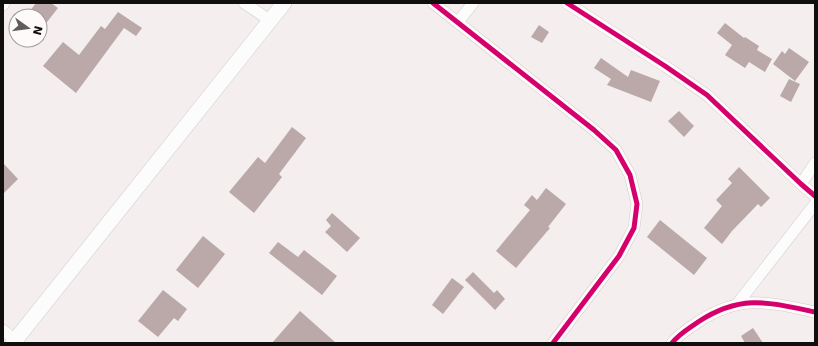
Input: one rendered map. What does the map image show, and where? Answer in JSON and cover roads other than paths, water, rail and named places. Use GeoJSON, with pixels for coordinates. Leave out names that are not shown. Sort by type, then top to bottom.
{"type":"FeatureCollection","features":[{"type":"Feature","properties":{"kind":"main road"},"geometry":{"type":"LineString","coordinates":[[14,341],[284,3]]}},
{"type":"Feature","properties":{"kind":"street"},"geometry":{"type":"LineString","coordinates":[[244,3],[271,21]]}},
{"type":"Feature","properties":{"kind":"street"},"geometry":{"type":"LineString","coordinates":[[433,3],[594,130],[616,150],[630,175],[637,204],[634,228],[619,256],[553,343]]}},
{"type":"Feature","properties":{"kind":"street"},"geometry":{"type":"LineString","coordinates":[[458,22],[473,3]]}},
{"type":"Feature","properties":{"kind":"street"},"geometry":{"type":"LineString","coordinates":[[567,3],[707,95],[815,196]]}},
{"type":"Feature","properties":{"kind":"street"},"geometry":{"type":"LineString","coordinates":[[801,184],[815,163]]}},
{"type":"Feature","properties":{"kind":"street"},"geometry":{"type":"LineString","coordinates":[[738,303],[815,204]]}},
{"type":"Feature","properties":{"kind":"street"},"geometry":{"type":"LineString","coordinates":[[672,343],[678,336],[711,314],[738,303],[767,302],[815,312]]}},
{"type":"Feature","properties":{"kind":"street"},"geometry":{"type":"LineString","coordinates":[[3,330],[14,341]]}}]}
